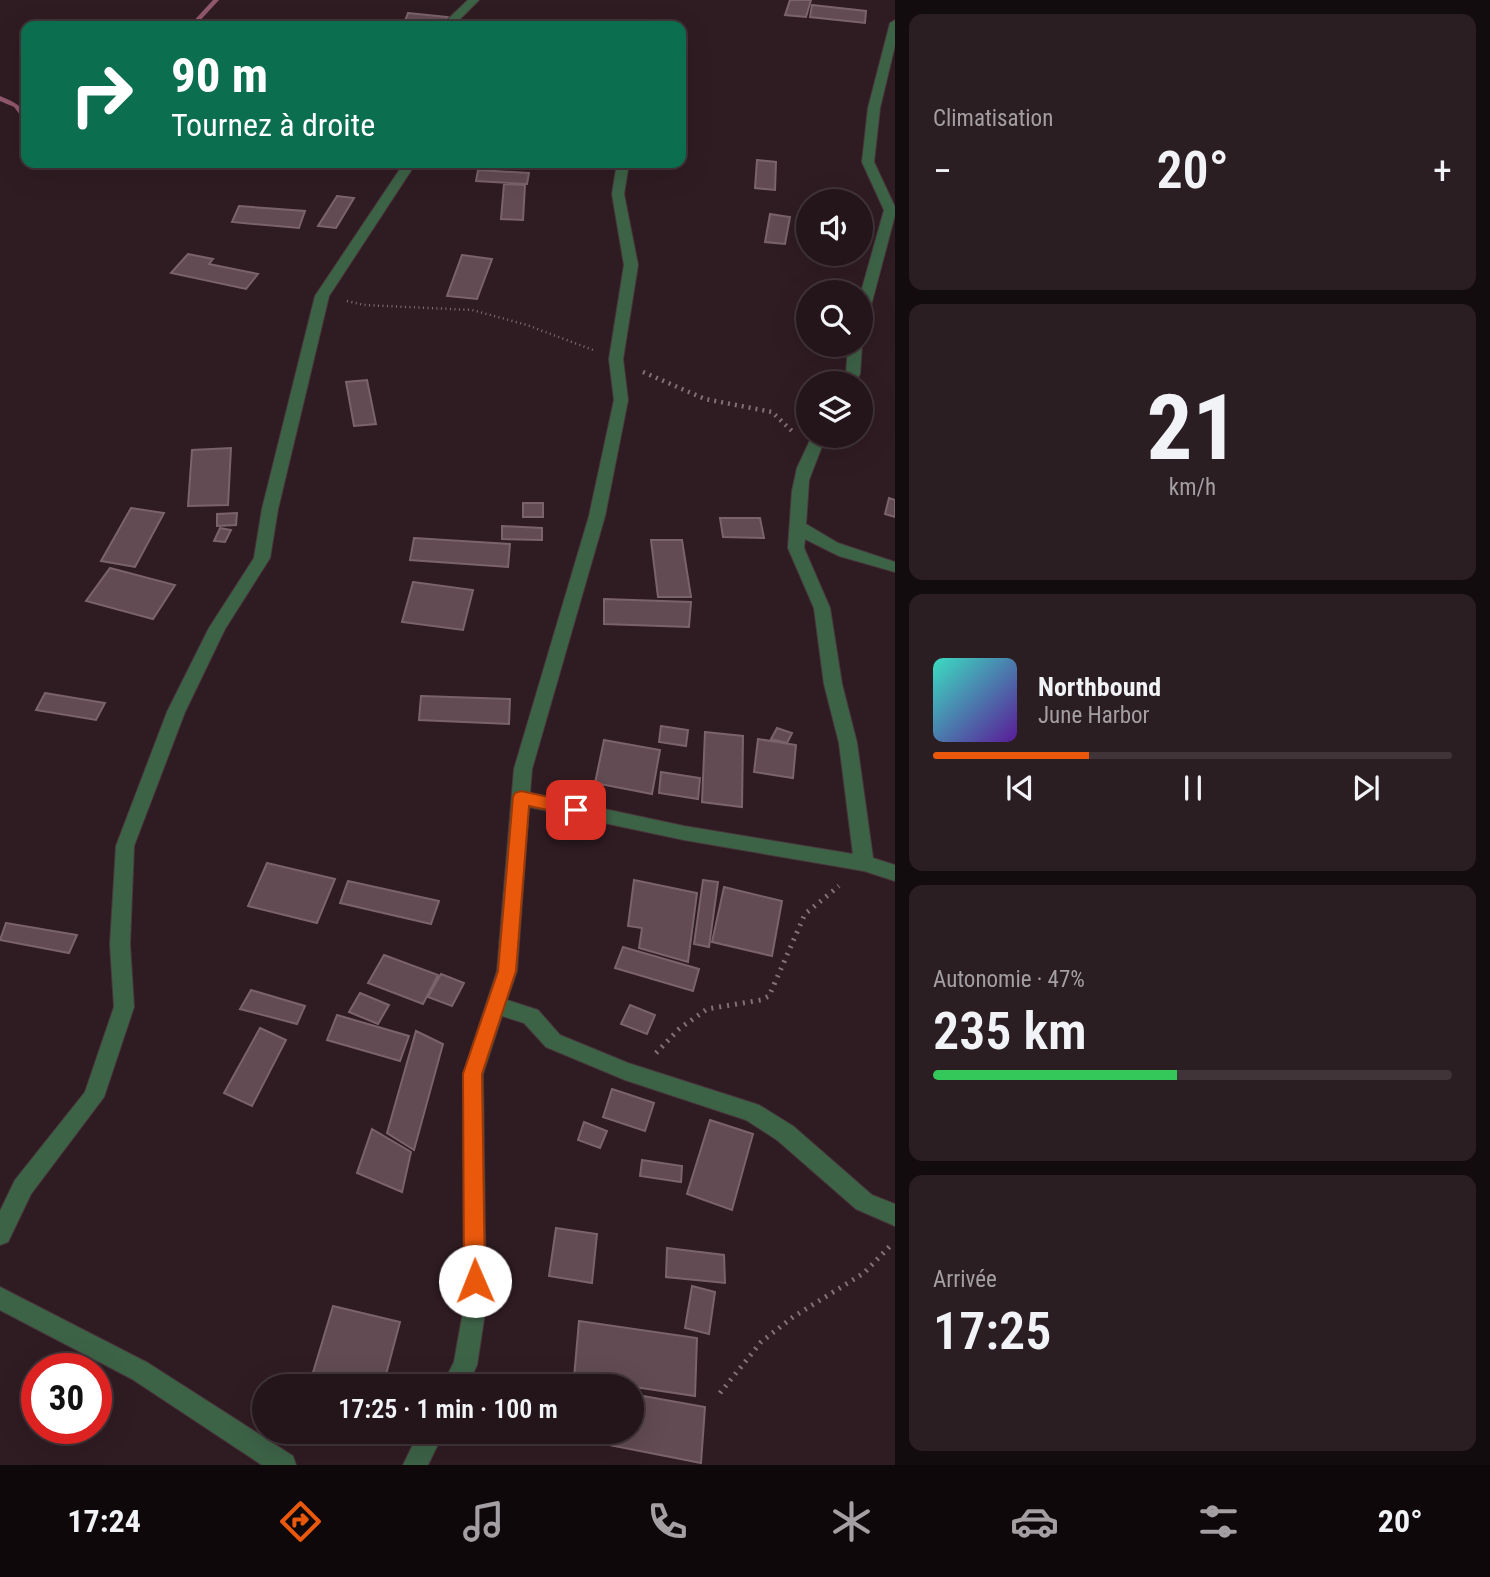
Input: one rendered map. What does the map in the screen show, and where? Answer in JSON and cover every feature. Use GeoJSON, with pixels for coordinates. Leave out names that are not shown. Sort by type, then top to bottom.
{"type":"FeatureCollection","features":[{"type":"Feature","properties":{"kind":"street"},"geometry":{"type":"LineString","coordinates":[[452,21],[474,0]]}},
{"type":"Feature","properties":{"kind":"street"},"geometry":{"type":"LineString","coordinates":[[871,280],[890,210],[868,162],[874,108],[895,23]]}},
{"type":"Feature","properties":{"kind":"street"},"geometry":{"type":"LineString","coordinates":[[0,1234],[23,1187],[94,1097],[124,1007],[120,944],[125,846],[176,712],[216,628],[262,558],[270,509],[322,296],[407,168]]}},
{"type":"Feature","properties":{"kind":"street"},"geometry":{"type":"LineString","coordinates":[[460,1374],[465,1365],[475,1306],[473,1074],[507,971],[523,769],[597,516],[621,400],[617,359],[631,265],[618,194],[622,168]]}},
{"type":"Feature","properties":{"kind":"street"},"geometry":{"type":"LineString","coordinates":[[813,448],[796,503],[796,548],[822,608],[833,684],[848,743],[864,863]]}},
{"type":"Feature","properties":{"kind":"street"},"geometry":{"type":"LineString","coordinates":[[798,526],[815,540],[841,553],[895,567]]}},
{"type":"Feature","properties":{"kind":"street"},"geometry":{"type":"LineString","coordinates":[[521,797],[684,833],[864,863],[895,873]]}},
{"type":"Feature","properties":{"kind":"street"},"geometry":{"type":"LineString","coordinates":[[496,1005],[531,1016],[553,1041],[638,1076],[752,1112],[785,1133],[864,1202],[895,1214]]}},
{"type":"Feature","properties":{"kind":"street"},"geometry":{"type":"LineString","coordinates":[[0,1298],[140,1371],[284,1465]]}},
{"type":"Feature","properties":{"kind":"street"},"geometry":{"type":"LineString","coordinates":[[415,1465],[426,1444]]}},
{"type":"Feature","properties":{"kind":"path"},"geometry":{"type":"LineString","coordinates":[[322,296],[364,305],[472,310],[527,325],[617,359],[705,399],[772,412],[811,451]]}},
{"type":"Feature","properties":{"kind":"path"},"geometry":{"type":"LineString","coordinates":[[638,1076],[679,1029],[707,1009],[761,1000],[769,996],[805,914],[864,863]]}},
{"type":"Feature","properties":{"kind":"path"},"geometry":{"type":"LineString","coordinates":[[720,1392],[761,1342],[793,1317],[864,1273],[895,1241]]}},
{"type":"Feature","properties":{"kind":"building"},"geometry":{"type":"Polygon","coordinates":[[[790,0],[811,0],[806,17],[785,15],[790,0]]]}},
{"type":"Feature","properties":{"kind":"building"},"geometry":{"type":"Polygon","coordinates":[[[812,5],[866,11],[865,23],[810,17],[812,5]]]}},
{"type":"Feature","properties":{"kind":"building"},"geometry":{"type":"Polygon","coordinates":[[[408,13],[448,17],[446,21],[405,21],[408,13]]]}},
{"type":"Feature","properties":{"kind":"building"},"geometry":{"type":"Polygon","coordinates":[[[757,160],[776,162],[775,190],[755,188],[757,160]]]}},
{"type":"Feature","properties":{"kind":"building"},"geometry":{"type":"Polygon","coordinates":[[[478,170],[529,173],[527,184],[476,181],[478,170]]]}},
{"type":"Feature","properties":{"kind":"building"},"geometry":{"type":"Polygon","coordinates":[[[504,184],[525,185],[523,220],[501,219],[504,184]]]}},
{"type":"Feature","properties":{"kind":"building"},"geometry":{"type":"Polygon","coordinates":[[[337,196],[354,198],[336,228],[318,226],[337,196]]]}},
{"type":"Feature","properties":{"kind":"building"},"geometry":{"type":"Polygon","coordinates":[[[239,206],[305,211],[299,228],[232,222],[239,206]]]}},
{"type":"Feature","properties":{"kind":"building"},"geometry":{"type":"Polygon","coordinates":[[[770,214],[790,217],[785,244],[765,242],[770,214]]]}},
{"type":"Feature","properties":{"kind":"building"},"geometry":{"type":"Polygon","coordinates":[[[188,254],[213,259],[209,264],[258,274],[246,289],[171,273],[188,254]]]}},
{"type":"Feature","properties":{"kind":"building"},"geometry":{"type":"Polygon","coordinates":[[[462,255],[492,259],[477,299],[447,296],[462,255]]]}},
{"type":"Feature","properties":{"kind":"building"},"geometry":{"type":"Polygon","coordinates":[[[367,380],[376,424],[354,426],[346,382],[367,380]]]}},
{"type":"Feature","properties":{"kind":"building"},"geometry":{"type":"Polygon","coordinates":[[[231,448],[228,505],[188,506],[192,450],[231,448]]]}},
{"type":"Feature","properties":{"kind":"building"},"geometry":{"type":"Polygon","coordinates":[[[889,498],[895,500],[895,517],[885,514],[889,498]]]}},
{"type":"Feature","properties":{"kind":"building"},"geometry":{"type":"Polygon","coordinates":[[[523,503],[543,503],[543,517],[523,517],[523,503]]]}},
{"type":"Feature","properties":{"kind":"building"},"geometry":{"type":"Polygon","coordinates":[[[131,508],[164,513],[135,567],[101,561],[131,508]]]}},
{"type":"Feature","properties":{"kind":"building"},"geometry":{"type":"Polygon","coordinates":[[[237,513],[236,525],[217,526],[217,514],[237,513]]]}},
{"type":"Feature","properties":{"kind":"building"},"geometry":{"type":"Polygon","coordinates":[[[720,518],[760,518],[764,538],[723,537],[720,518]]]}},
{"type":"Feature","properties":{"kind":"building"},"geometry":{"type":"Polygon","coordinates":[[[502,526],[542,528],[542,540],[502,539],[502,526]]]}},
{"type":"Feature","properties":{"kind":"building"},"geometry":{"type":"Polygon","coordinates":[[[220,528],[231,530],[225,542],[214,541],[220,528]]]}},
{"type":"Feature","properties":{"kind":"building"},"geometry":{"type":"Polygon","coordinates":[[[414,538],[510,544],[508,567],[410,560],[414,538]]]}},
{"type":"Feature","properties":{"kind":"building"},"geometry":{"type":"Polygon","coordinates":[[[651,540],[682,540],[691,597],[658,597],[651,540]]]}},
{"type":"Feature","properties":{"kind":"building"},"geometry":{"type":"Polygon","coordinates":[[[110,568],[175,585],[153,619],[86,601],[110,568]]]}},
{"type":"Feature","properties":{"kind":"building"},"geometry":{"type":"Polygon","coordinates":[[[413,582],[473,590],[463,630],[402,622],[413,582]]]}},
{"type":"Feature","properties":{"kind":"building"},"geometry":{"type":"Polygon","coordinates":[[[604,599],[691,602],[689,627],[604,624],[604,599]]]}},
{"type":"Feature","properties":{"kind":"building"},"geometry":{"type":"Polygon","coordinates":[[[45,693],[105,703],[96,720],[36,710],[45,693]]]}},
{"type":"Feature","properties":{"kind":"building"},"geometry":{"type":"Polygon","coordinates":[[[421,696],[510,699],[509,724],[419,720],[421,696]]]}},
{"type":"Feature","properties":{"kind":"building"},"geometry":{"type":"Polygon","coordinates":[[[661,726],[688,730],[686,746],[659,742],[661,726]]]}},
{"type":"Feature","properties":{"kind":"building"},"geometry":{"type":"Polygon","coordinates":[[[777,728],[792,733],[787,743],[771,739],[777,728]]]}},
{"type":"Feature","properties":{"kind":"building"},"geometry":{"type":"Polygon","coordinates":[[[705,732],[743,736],[742,807],[702,802],[705,732]]]}},
{"type":"Feature","properties":{"kind":"building"},"geometry":{"type":"Polygon","coordinates":[[[758,739],[796,745],[793,778],[754,772],[758,739]]]}},
{"type":"Feature","properties":{"kind":"building"},"geometry":{"type":"Polygon","coordinates":[[[604,740],[660,750],[652,794],[595,783],[604,740]]]}},
{"type":"Feature","properties":{"kind":"building"},"geometry":{"type":"Polygon","coordinates":[[[661,772],[700,778],[698,799],[659,793],[661,772]]]}},
{"type":"Feature","properties":{"kind":"building"},"geometry":{"type":"Polygon","coordinates":[[[267,863],[335,879],[317,923],[248,906],[267,863]]]}},
{"type":"Feature","properties":{"kind":"building"},"geometry":{"type":"Polygon","coordinates":[[[634,880],[697,893],[688,962],[639,948],[642,928],[628,926],[634,880]]]}},
{"type":"Feature","properties":{"kind":"building"},"geometry":{"type":"Polygon","coordinates":[[[703,880],[718,882],[709,947],[694,944],[703,880]]]}},
{"type":"Feature","properties":{"kind":"building"},"geometry":{"type":"Polygon","coordinates":[[[348,881],[439,901],[431,924],[340,903],[348,881]]]}},
{"type":"Feature","properties":{"kind":"building"},"geometry":{"type":"Polygon","coordinates":[[[724,887],[782,901],[772,956],[712,942],[724,887]]]}},
{"type":"Feature","properties":{"kind":"building"},"geometry":{"type":"Polygon","coordinates":[[[6,923],[77,935],[69,953],[0,940],[6,923]]]}},
{"type":"Feature","properties":{"kind":"building"},"geometry":{"type":"Polygon","coordinates":[[[623,947],[699,969],[693,991],[615,968],[623,947]]]}},
{"type":"Feature","properties":{"kind":"building"},"geometry":{"type":"Polygon","coordinates":[[[384,955],[438,975],[423,1004],[368,983],[384,955]]]}},
{"type":"Feature","properties":{"kind":"building"},"geometry":{"type":"Polygon","coordinates":[[[441,974],[464,983],[452,1006],[428,997],[441,974]]]}},
{"type":"Feature","properties":{"kind":"building"},"geometry":{"type":"Polygon","coordinates":[[[251,990],[305,1006],[297,1024],[240,1009],[251,990]]]}},
{"type":"Feature","properties":{"kind":"building"},"geometry":{"type":"Polygon","coordinates":[[[360,993],[389,1005],[378,1024],[349,1012],[360,993]]]}},
{"type":"Feature","properties":{"kind":"building"},"geometry":{"type":"Polygon","coordinates":[[[630,1005],[655,1015],[647,1034],[621,1024],[630,1005]]]}},
{"type":"Feature","properties":{"kind":"building"},"geometry":{"type":"Polygon","coordinates":[[[337,1015],[409,1036],[400,1061],[327,1040],[337,1015]]]}},
{"type":"Feature","properties":{"kind":"building"},"geometry":{"type":"Polygon","coordinates":[[[260,1028],[286,1040],[252,1106],[224,1093],[260,1028]]]}},
{"type":"Feature","properties":{"kind":"building"},"geometry":{"type":"Polygon","coordinates":[[[416,1031],[443,1044],[414,1150],[387,1133],[416,1031]]]}},
{"type":"Feature","properties":{"kind":"building"},"geometry":{"type":"Polygon","coordinates":[[[612,1089],[654,1103],[645,1131],[603,1117],[612,1089]]]}},
{"type":"Feature","properties":{"kind":"building"},"geometry":{"type":"Polygon","coordinates":[[[710,1120],[753,1134],[732,1210],[687,1194],[710,1120]]]}},
{"type":"Feature","properties":{"kind":"building"},"geometry":{"type":"Polygon","coordinates":[[[584,1122],[607,1131],[600,1148],[578,1140],[584,1122]]]}},
{"type":"Feature","properties":{"kind":"building"},"geometry":{"type":"Polygon","coordinates":[[[372,1129],[411,1152],[402,1192],[357,1173],[372,1129]]]}},
{"type":"Feature","properties":{"kind":"building"},"geometry":{"type":"Polygon","coordinates":[[[642,1160],[682,1166],[681,1182],[640,1176],[642,1160]]]}},
{"type":"Feature","properties":{"kind":"building"},"geometry":{"type":"Polygon","coordinates":[[[556,1228],[597,1234],[592,1283],[549,1276],[556,1228]]]}},
{"type":"Feature","properties":{"kind":"building"},"geometry":{"type":"Polygon","coordinates":[[[667,1248],[724,1255],[725,1283],[666,1277],[667,1248]]]}},
{"type":"Feature","properties":{"kind":"building"},"geometry":{"type":"Polygon","coordinates":[[[692,1286],[715,1292],[709,1334],[685,1328],[692,1286]]]}},
{"type":"Feature","properties":{"kind":"building"},"geometry":{"type":"Polygon","coordinates":[[[333,1306],[400,1322],[386,1374],[313,1374],[333,1306]]]}},
{"type":"Feature","properties":{"kind":"building"},"geometry":{"type":"Polygon","coordinates":[[[579,1321],[697,1338],[695,1396],[644,1388],[644,1374],[574,1374],[579,1321]]]}},
{"type":"Feature","properties":{"kind":"building"},"geometry":{"type":"Polygon","coordinates":[[[644,1396],[705,1407],[701,1463],[604,1444],[644,1444],[644,1396]]]}},
{"type":"Feature","properties":{"kind":"waterway"},"geometry":{"type":"LineString","coordinates":[[197,21],[216,0]]}},
{"type":"Feature","properties":{"kind":"waterway"},"geometry":{"type":"LineString","coordinates":[[0,98],[16,106],[21,112]]}},
{"type":"Feature","properties":{"kind":"route"},"geometry":{"type":"LineString","coordinates":[[475,1281],[473,1074],[507,971],[521,797],[576,810]]}}]}
